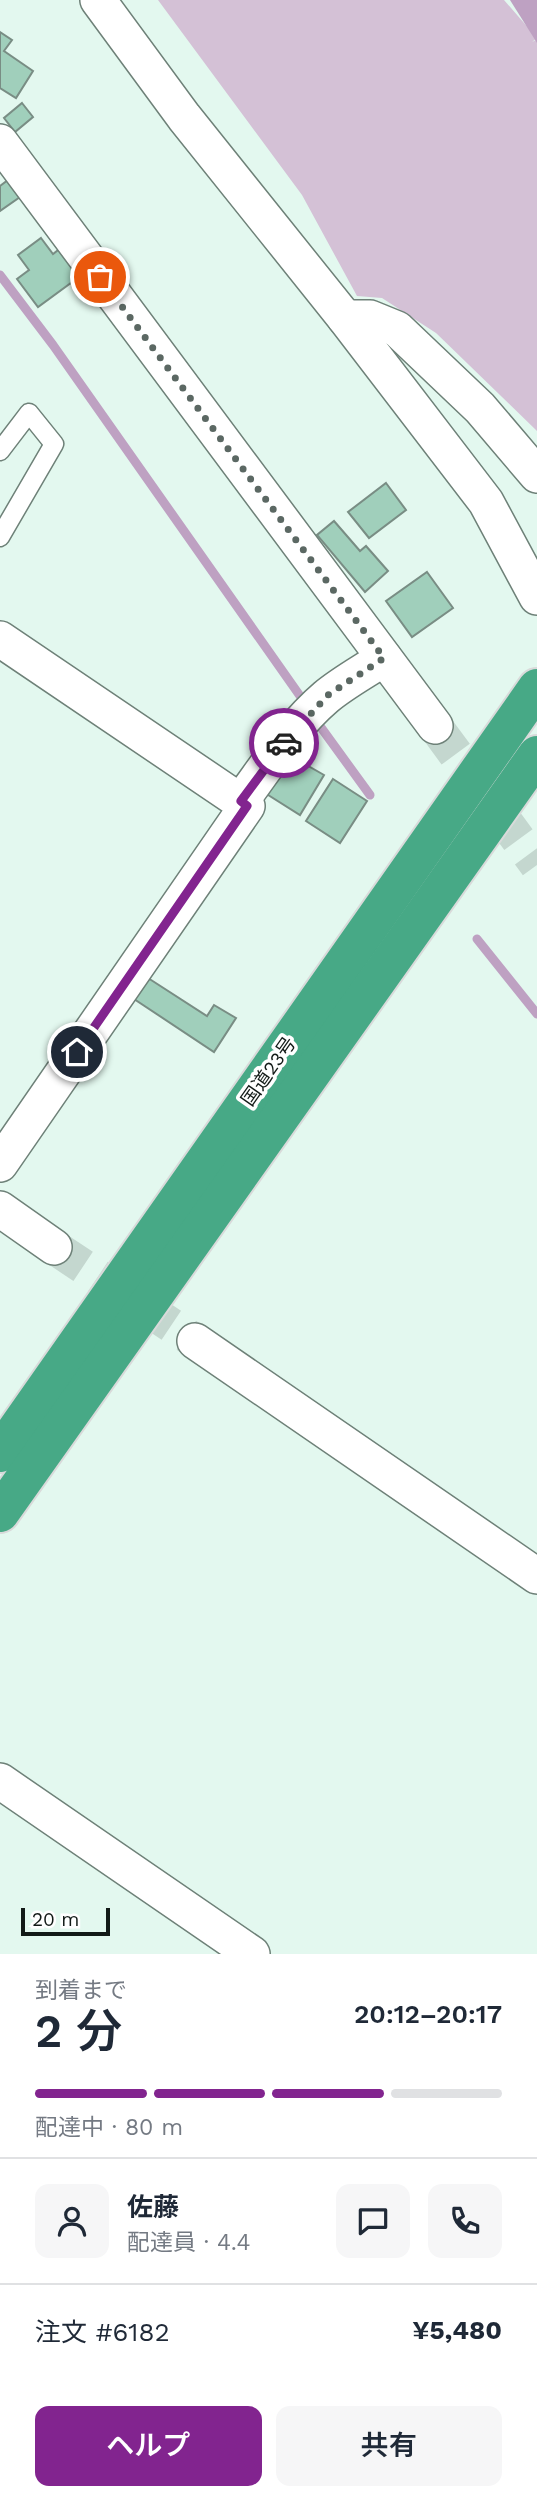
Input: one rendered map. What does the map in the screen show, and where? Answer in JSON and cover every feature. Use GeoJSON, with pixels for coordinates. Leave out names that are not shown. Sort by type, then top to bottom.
{"type":"FeatureCollection","features":[{"type":"Feature","properties":{"kind":"highway","name":"国道23号"},"geometry":{"type":"LineString","coordinates":[[0,1453],[537,688]]}},
{"type":"Feature","properties":{"kind":"highway","name":"国道23号"},"geometry":{"type":"LineString","coordinates":[[0,1513],[537,755]]}},
{"type":"Feature","properties":{"kind":"street"},"geometry":{"type":"LineString","coordinates":[[98,0],[184,117],[345,318],[486,502],[537,597]]}},
{"type":"Feature","properties":{"kind":"street"},"geometry":{"type":"LineString","coordinates":[[0,142],[435,726]]}},
{"type":"Feature","properties":{"kind":"street"},"geometry":{"type":"LineString","coordinates":[[345,318],[370,318],[397,329],[480,408],[537,475]]}},
{"type":"Feature","properties":{"kind":"street"},"geometry":{"type":"LineString","coordinates":[[0,639],[247,806],[0,1164]]}},
{"type":"Feature","properties":{"kind":"street"},"geometry":{"type":"LineString","coordinates":[[241,801],[276,753],[314,708],[328,695],[384,658]]}},
{"type":"Feature","properties":{"kind":"street"},"geometry":{"type":"LineString","coordinates":[[0,1209],[54,1247]]}},
{"type":"Feature","properties":{"kind":"street"},"geometry":{"type":"LineString","coordinates":[[195,1341],[537,1576]]}},
{"type":"Feature","properties":{"kind":"street"},"geometry":{"type":"LineString","coordinates":[[0,1781],[252,1954]]}},
{"type":"Feature","properties":{"kind":"lane"},"geometry":{"type":"LineString","coordinates":[[0,451],[29,413],[54,444],[0,537]]}},
{"type":"Feature","properties":{"kind":"shaded area"},"geometry":{"type":"Polygon","coordinates":[[[158,0],[504,0],[537,38],[532,42],[537,42],[537,431],[436,333],[382,298],[357,296],[302,195],[158,0]]]}},
{"type":"Feature","properties":{"kind":"shaded area"},"geometry":{"type":"Polygon","coordinates":[[[510,0],[537,0],[537,43],[510,0]]]}},
{"type":"Feature","properties":{"kind":"building"},"geometry":{"type":"Polygon","coordinates":[[[0,32],[12,40],[4,51],[33,71],[16,98],[0,88],[0,32]]]}},
{"type":"Feature","properties":{"kind":"building"},"geometry":{"type":"Polygon","coordinates":[[[22,103],[33,117],[15,132],[4,118],[22,103]]]}},
{"type":"Feature","properties":{"kind":"building"},"geometry":{"type":"Polygon","coordinates":[[[8,180],[20,197],[0,211],[0,186],[8,180]]]}},
{"type":"Feature","properties":{"kind":"building"},"geometry":{"type":"Polygon","coordinates":[[[41,238],[53,254],[62,247],[83,274],[38,307],[17,279],[29,270],[18,255],[41,238]]]}},
{"type":"Feature","properties":{"kind":"building"},"geometry":{"type":"Polygon","coordinates":[[[386,483],[406,510],[369,538],[348,512],[386,483]]]}},
{"type":"Feature","properties":{"kind":"building"},"geometry":{"type":"Polygon","coordinates":[[[334,521],[360,551],[366,546],[388,571],[365,592],[317,535],[334,521]]]}},
{"type":"Feature","properties":{"kind":"building"},"geometry":{"type":"Polygon","coordinates":[[[427,572],[453,608],[412,637],[386,601],[427,572]]]}},
{"type":"Feature","properties":{"kind":"building"},"geometry":{"type":"Polygon","coordinates":[[[289,755],[324,775],[300,815],[265,793],[289,755]]]}},
{"type":"Feature","properties":{"kind":"building"},"geometry":{"type":"Polygon","coordinates":[[[333,779],[367,801],[340,843],[306,821],[333,779]]]}},
{"type":"Feature","properties":{"kind":"building"},"geometry":{"type":"Polygon","coordinates":[[[148,978],[207,1016],[214,1005],[236,1018],[214,1052],[134,999],[148,978]]]}},
{"type":"Feature","properties":{"kind":"waterway"},"geometry":{"type":"LineString","coordinates":[[0,275],[53,345],[305,703]]}},
{"type":"Feature","properties":{"kind":"waterway"},"geometry":{"type":"LineString","coordinates":[[317,722],[370,795]]}},
{"type":"Feature","properties":{"kind":"waterway"},"geometry":{"type":"LineString","coordinates":[[477,939],[537,1014]]}},
{"type":"Feature","properties":{"kind":"tunnel"},"geometry":{"type":"LineString","coordinates":[[435,726],[537,865]]}},
{"type":"Feature","properties":{"kind":"tunnel"},"geometry":{"type":"LineString","coordinates":[[54,1247],[195,1341]]}},
{"type":"Feature","properties":{"kind":"way so far"},"geometry":{"type":"LineString","coordinates":[[100,277],[384,658],[328,695],[284,743]]}},
{"type":"Feature","properties":{"kind":"route"},"geometry":{"type":"LineString","coordinates":[[77,1052],[247,806],[241,801],[284,743]]}}]}
